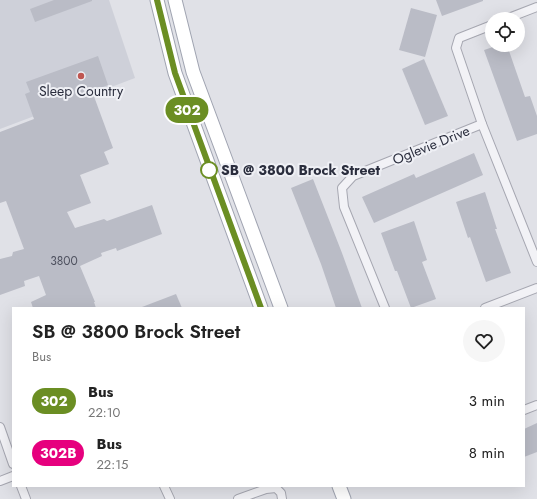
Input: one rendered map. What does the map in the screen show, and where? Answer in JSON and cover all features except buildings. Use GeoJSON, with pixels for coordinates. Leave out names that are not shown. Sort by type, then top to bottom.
{"type":"FeatureCollection","features":[{"type":"Feature","properties":{"kind":"main road"},"geometry":{"type":"LineString","coordinates":[[157,0],[175,73],[261,307]]}},
{"type":"Feature","properties":{"kind":"main road"},"geometry":{"type":"LineString","coordinates":[[175,0],[193,72],[281,307]]}},
{"type":"Feature","properties":{"kind":"main road"},"geometry":{"type":"LineString","coordinates":[[339,487],[344,499]]}},
{"type":"Feature","properties":{"kind":"street"},"geometry":{"type":"LineString","coordinates":[[524,12],[537,7]]}},
{"type":"Feature","properties":{"kind":"street"},"geometry":{"type":"LineString","coordinates":[[482,124],[456,48],[460,38],[485,28]]}},
{"type":"Feature","properties":{"kind":"street","name":"Oglevie Drive"},"geometry":{"type":"LineString","coordinates":[[385,307],[344,207],[342,188],[353,176],[482,124],[537,262]]}},
{"type":"Feature","properties":{"kind":"street"},"geometry":{"type":"LineString","coordinates":[[488,307],[537,288]]}},
{"type":"Feature","properties":{"kind":"street"},"geometry":{"type":"LineString","coordinates":[[525,410],[537,405]]}},
{"type":"Feature","properties":{"kind":"street"},"geometry":{"type":"LineString","coordinates":[[0,427],[12,461]]}},
{"type":"Feature","properties":{"kind":"street"},"geometry":{"type":"LineString","coordinates":[[0,481],[12,476]]}},
{"type":"Feature","properties":{"kind":"street"},"geometry":{"type":"LineString","coordinates":[[21,487],[26,499]]}},
{"type":"Feature","properties":{"kind":"street"},"geometry":{"type":"LineString","coordinates":[[164,487],[170,499]]}},
{"type":"Feature","properties":{"kind":"street"},"geometry":{"type":"LineString","coordinates":[[238,499],[266,489],[276,488],[281,493],[282,499]]}},
{"type":"Feature","properties":{"kind":"shaded area"},"geometry":{"type":"Polygon","coordinates":[[[0,0],[109,0],[135,78],[0,129],[0,0]]]}},
{"type":"Feature","properties":{"kind":"bus line","name":"302"},"geometry":{"type":"LineString","coordinates":[[157,0],[175,73],[190,118],[261,307]]}},
{"type":"Feature","properties":{"kind":"place","name":"Sleep Country"},"geometry":{"type":"Point","coordinates":[81,76]}},
{"type":"Feature","properties":{"kind":"place","name":"SB @ 3800 Brock Street"},"geometry":{"type":"Point","coordinates":[209,170]}}]}
